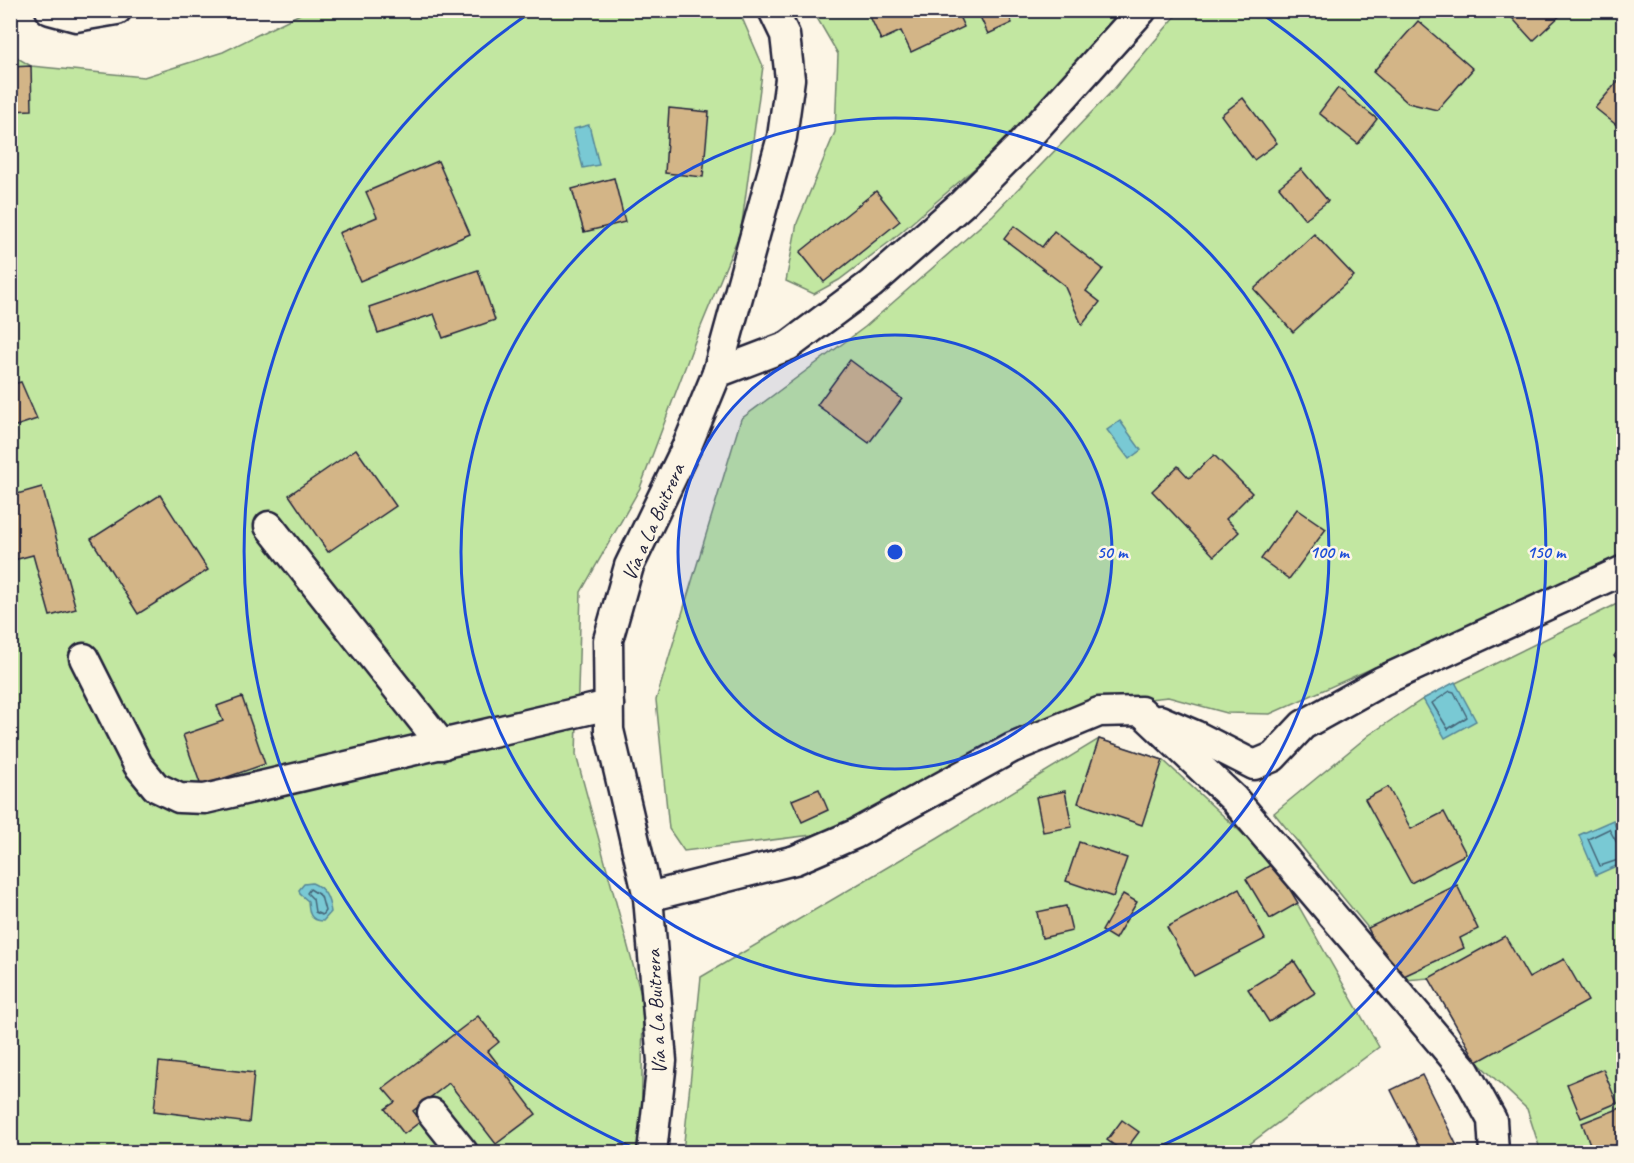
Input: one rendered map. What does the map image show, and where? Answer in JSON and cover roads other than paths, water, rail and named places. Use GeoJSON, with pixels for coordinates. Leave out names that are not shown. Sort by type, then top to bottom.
{"type":"FeatureCollection","features":[{"type":"Feature","properties":{"kind":"street"},"geometry":{"type":"LineString","coordinates":[[50,10],[76,17],[117,10]]}},
{"type":"Feature","properties":{"kind":"street","name":"Vía a La Buitrera"},"geometry":{"type":"LineString","coordinates":[[652,1152],[662,1061],[648,897],[609,730],[608,640],[629,566],[687,446],[717,373],[782,137],[790,79],[785,35],[773,10]]}},
{"type":"Feature","properties":{"kind":"street"},"geometry":{"type":"LineString","coordinates":[[717,373],[788,346],[871,284],[963,203],[1019,147],[1142,10]]}},
{"type":"Feature","properties":{"kind":"street"},"geometry":{"type":"LineString","coordinates":[[269,526],[442,745]]}},
{"type":"Feature","properties":{"kind":"street"},"geometry":{"type":"LineString","coordinates":[[648,897],[795,860],[855,834],[1012,747],[1099,712],[1141,711],[1254,765],[1273,757],[1303,724],[1382,681],[1623,570]]}},
{"type":"Feature","properties":{"kind":"street"},"geometry":{"type":"LineString","coordinates":[[84,658],[138,765],[156,787],[179,798],[205,799],[609,705]]}},
{"type":"Feature","properties":{"kind":"street"},"geometry":{"type":"LineString","coordinates":[[1141,711],[1234,799],[1465,1071],[1492,1120],[1494,1152]]}},
{"type":"Feature","properties":{"kind":"street"},"geometry":{"type":"LineString","coordinates":[[432,1113],[463,1152]]}},
{"type":"Feature","properties":{"kind":"water"},"geometry":{"type":"Polygon","coordinates":[[[589,125],[599,165],[583,168],[573,129],[589,125]]]}},
{"type":"Feature","properties":{"kind":"water"},"geometry":{"type":"Polygon","coordinates":[[[1120,421],[1141,450],[1129,459],[1107,430],[1120,421]]]}},
{"type":"Feature","properties":{"kind":"water"},"geometry":{"type":"Polygon","coordinates":[[[1455,682],[1476,721],[1445,738],[1423,699],[1455,682]]]}},
{"type":"Feature","properties":{"kind":"water"},"geometry":{"type":"Polygon","coordinates":[[[1613,820],[1623,845],[1623,863],[1596,875],[1579,835],[1613,820]]]}},
{"type":"Feature","properties":{"kind":"water"},"geometry":{"type":"Polygon","coordinates":[[[312,883],[326,894],[329,902],[331,912],[323,921],[312,918],[308,901],[300,894],[299,890],[304,884],[312,883]]]}}]}
